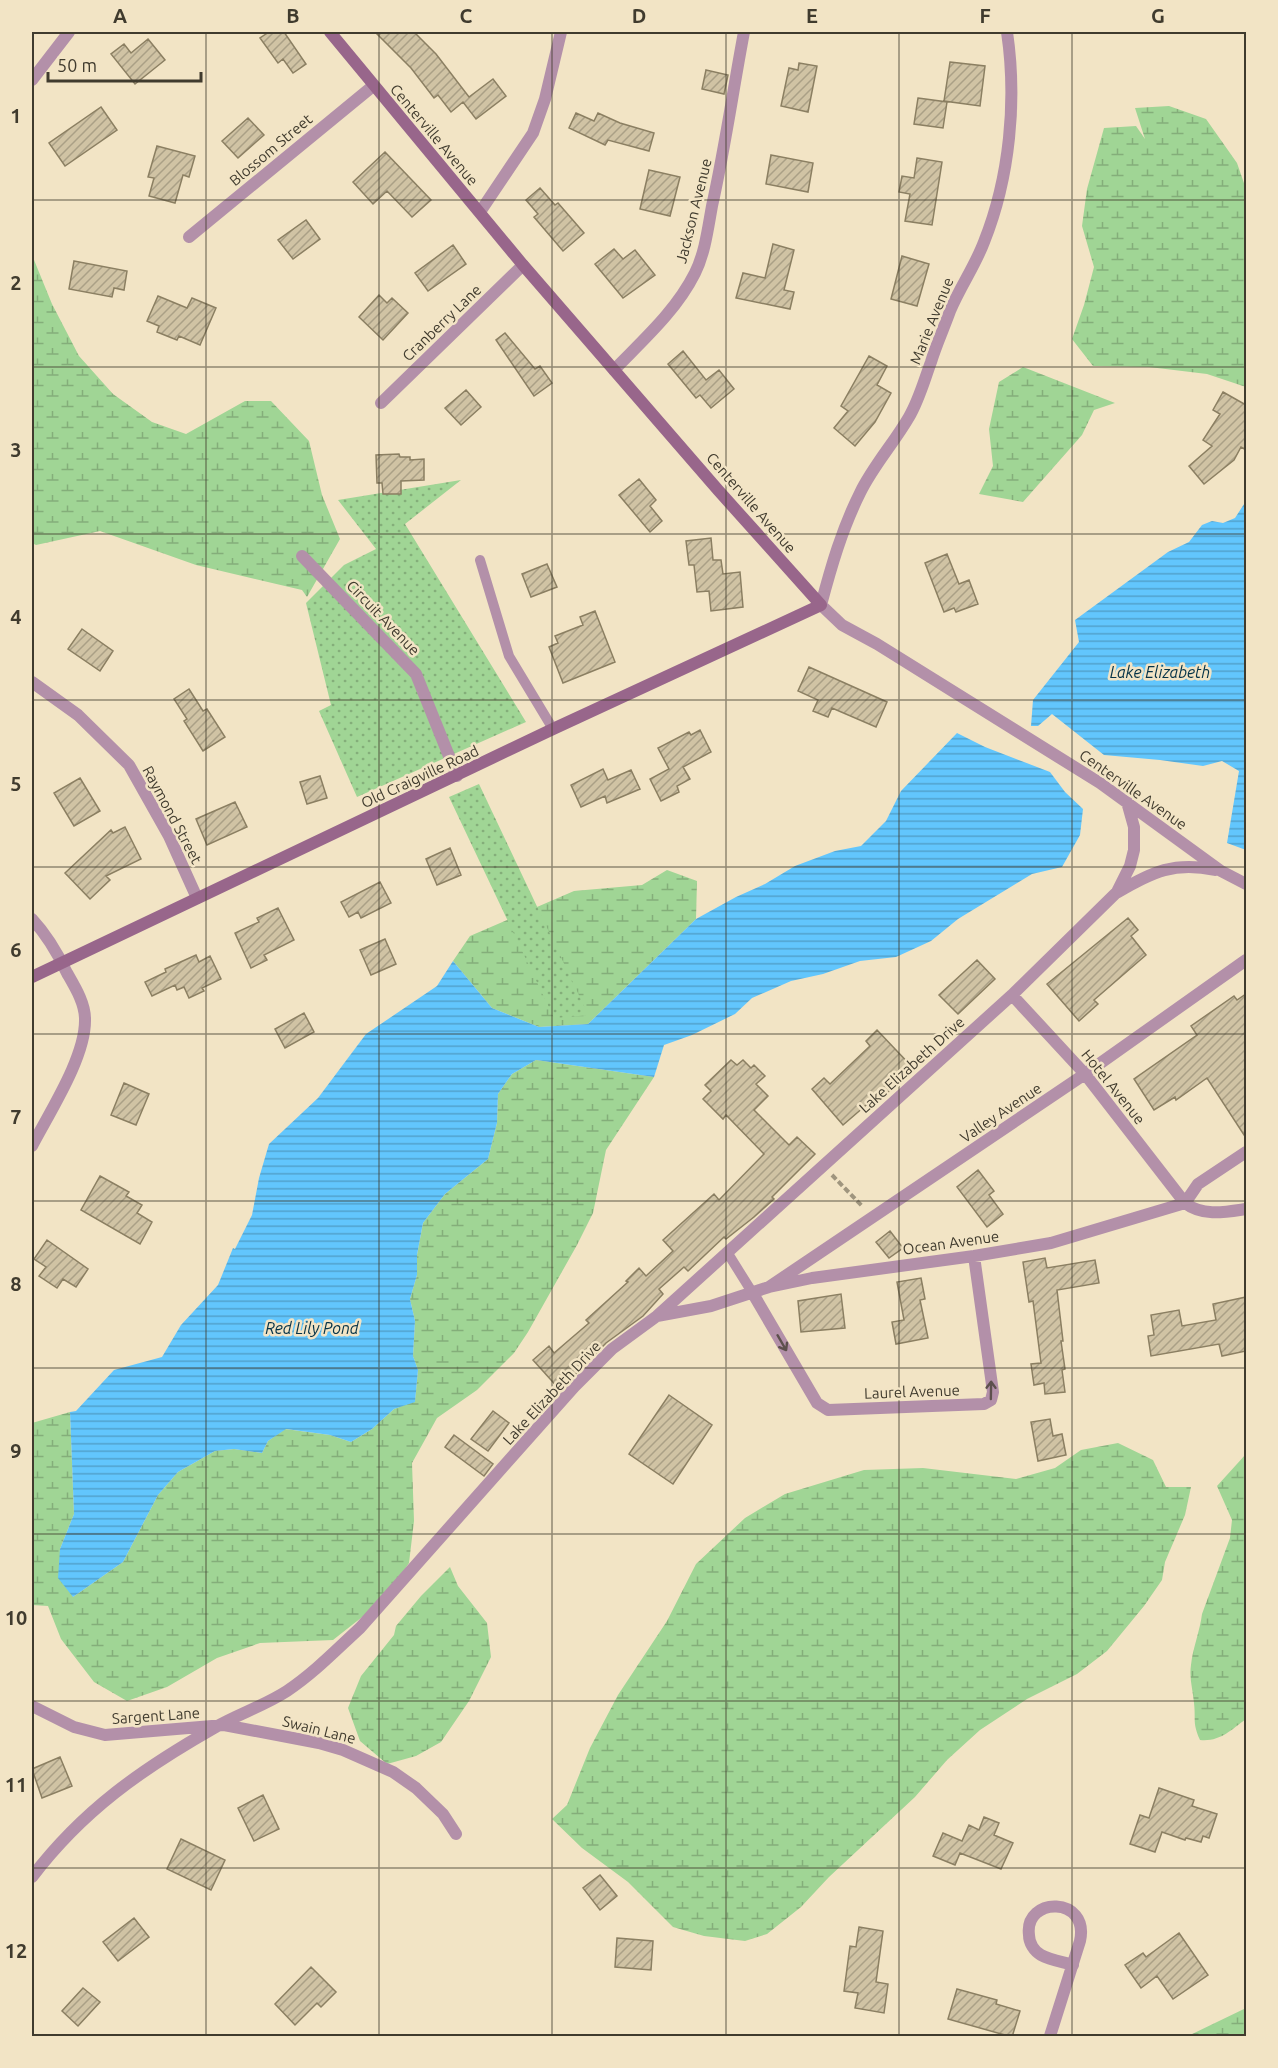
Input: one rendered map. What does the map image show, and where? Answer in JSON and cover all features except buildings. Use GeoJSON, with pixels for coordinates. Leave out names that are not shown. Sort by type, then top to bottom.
{"type":"FeatureCollection","features":[{"type":"Feature","properties":{"kind":"street"},"geometry":{"type":"LineString","coordinates":[[32,80],[69,32]]}},
{"type":"Feature","properties":{"kind":"street","name":"Centerville Avenue"},"geometry":{"type":"LineString","coordinates":[[330,32],[523,265],[821,605],[842,625],[898,657],[1100,783],[1221,871],[1246,884]]}},
{"type":"Feature","properties":{"kind":"street"},"geometry":{"type":"LineString","coordinates":[[480,212],[533,133],[545,99],[561,32]]}},
{"type":"Feature","properties":{"kind":"street","name":"Jackson Avenue"},"geometry":{"type":"LineString","coordinates":[[614,370],[664,318],[683,294],[696,271],[706,237],[724,150],[744,32]]}},
{"type":"Feature","properties":{"kind":"street","name":"Marie Avenue"},"geometry":{"type":"LineString","coordinates":[[821,605],[841,539],[860,492],[909,418],[955,300],[984,242],[1001,187],[1011,126],[1012,64],[1008,32]]}},
{"type":"Feature","properties":{"kind":"street","name":"Blossom Street"},"geometry":{"type":"LineString","coordinates":[[189,237],[373,86]]}},
{"type":"Feature","properties":{"kind":"street","name":"Cranberry Lane"},"geometry":{"type":"LineString","coordinates":[[381,403],[523,265]]}},
{"type":"Feature","properties":{"kind":"street","name":"Circuit Avenue"},"geometry":{"type":"LineString","coordinates":[[302,556],[416,674],[457,776]]}},
{"type":"Feature","properties":{"kind":"street","name":"Old Craigville Road"},"geometry":{"type":"LineString","coordinates":[[32,977],[821,605]]}},
{"type":"Feature","properties":{"kind":"street","name":"Raymond Street"},"geometry":{"type":"LineString","coordinates":[[32,682],[78,715],[129,765],[169,836],[197,898]]}},
{"type":"Feature","properties":{"kind":"street","name":"Lake Elizabeth Drive"},"geometry":{"type":"LineString","coordinates":[[1117,892],[1127,874],[1134,850],[1134,827],[1127,802]]}},
{"type":"Feature","properties":{"kind":"street","name":"Lake Elizabeth Drive"},"geometry":{"type":"LineString","coordinates":[[32,1876],[79,1822],[148,1767],[217,1726],[256,1709],[285,1692],[326,1661],[360,1628],[574,1387],[612,1349],[657,1316],[1012,995],[1117,892],[1146,876],[1171,868],[1202,867],[1221,871]]}},
{"type":"Feature","properties":{"kind":"street"},"geometry":{"type":"LineString","coordinates":[[32,919],[62,963],[84,1008],[86,1020],[83,1040],[68,1078],[32,1146]]}},
{"type":"Feature","properties":{"kind":"street","name":"Valley Avenue"},"geometry":{"type":"LineString","coordinates":[[769,1287],[1085,1074],[1246,960]]}},
{"type":"Feature","properties":{"kind":"street","name":"Hotel Avenue"},"geometry":{"type":"LineString","coordinates":[[1012,995],[1085,1074],[1185,1203]]}},
{"type":"Feature","properties":{"kind":"street"},"geometry":{"type":"LineString","coordinates":[[1246,1152],[1198,1184],[1185,1203],[1193,1209],[1203,1211],[1246,1209]]}},
{"type":"Feature","properties":{"kind":"street","name":"Ocean Avenue"},"geometry":{"type":"LineString","coordinates":[[657,1316],[711,1306],[769,1287],[845,1272],[974,1256],[1064,1240],[1185,1203]]}},
{"type":"Feature","properties":{"kind":"street","name":"Laurel Avenue"},"geometry":{"type":"LineString","coordinates":[[752,1292],[817,1403],[828,1410],[984,1404],[991,1400],[993,1392],[974,1256]]}},
{"type":"Feature","properties":{"kind":"street","name":"Sargent Lane"},"geometry":{"type":"LineString","coordinates":[[32,1706],[74,1726],[105,1735],[217,1726]]}},
{"type":"Feature","properties":{"kind":"street","name":"Swain Lane"},"geometry":{"type":"LineString","coordinates":[[217,1726],[259,1731],[320,1743],[367,1759],[393,1772],[416,1788],[443,1814],[456,1834]]}},
{"type":"Feature","properties":{"kind":"street"},"geometry":{"type":"LineString","coordinates":[[1050,2037],[1073,1965],[1081,1936],[1078,1919],[1071,1911],[1061,1906],[1045,1908],[1035,1914],[1030,1923],[1029,1935],[1032,1946],[1046,1957],[1073,1965]]}},
{"type":"Feature","properties":{"kind":"lane"},"geometry":{"type":"LineString","coordinates":[[480,560],[509,656],[554,729]]}},
{"type":"Feature","properties":{"kind":"lane"},"geometry":{"type":"LineString","coordinates":[[728,1252],[752,1292]]}},
{"type":"Feature","properties":{"kind":"path"},"geometry":{"type":"LineString","coordinates":[[832,1174],[868,1212]]}},
{"type":"Feature","properties":{"kind":"green space"},"geometry":{"type":"Polygon","coordinates":[[[1169,106],[1206,119],[1237,163],[1246,189],[1246,387],[1207,374],[1149,367],[1093,366],[1072,339],[1094,267],[1082,226],[1087,189],[1104,128],[1136,126],[1145,139],[1135,108],[1169,106]]]}},
{"type":"Feature","properties":{"kind":"green space"},"geometry":{"type":"Polygon","coordinates":[[[32,255],[52,304],[79,356],[113,394],[152,422],[186,434],[245,401],[271,401],[309,441],[322,495],[340,539],[307,597],[302,590],[196,565],[100,531],[36,545],[32,543],[32,255]]]}},
{"type":"Feature","properties":{"kind":"green space"},"geometry":{"type":"Polygon","coordinates":[[[1023,367],[1115,403],[1094,410],[1082,435],[1023,502],[979,494],[993,466],[989,429],[999,382],[1023,367]]]}},
{"type":"Feature","properties":{"kind":"green space"},"geometry":{"type":"Polygon","coordinates":[[[461,480],[405,524],[526,722],[357,797],[319,711],[331,705],[306,603],[344,565],[376,549],[338,500],[461,480]]]}},
{"type":"Feature","properties":{"kind":"green space"},"geometry":{"type":"Polygon","coordinates":[[[479,784],[586,1010],[591,1015],[554,1018],[449,797],[479,784]]]}},
{"type":"Feature","properties":{"kind":"green space"},"geometry":{"type":"Polygon","coordinates":[[[667,870],[697,881],[696,919],[588,1024],[539,1027],[492,1008],[453,961],[470,936],[574,891],[642,885],[667,870]]]}},
{"type":"Feature","properties":{"kind":"green space"},"geometry":{"type":"Polygon","coordinates":[[[536,1060],[654,1077],[606,1150],[593,1213],[528,1332],[514,1353],[477,1390],[437,1418],[412,1463],[414,1521],[409,1563],[385,1599],[333,1640],[260,1643],[217,1658],[167,1687],[127,1701],[94,1682],[61,1639],[48,1606],[32,1605],[32,1423],[70,1412],[74,1514],[60,1549],[73,1597],[123,1562],[158,1495],[178,1472],[215,1451],[234,1449],[262,1453],[268,1441],[285,1429],[330,1435],[351,1442],[372,1429],[394,1409],[415,1401],[418,1370],[413,1356],[415,1321],[410,1299],[417,1275],[417,1255],[423,1223],[445,1194],[488,1159],[497,1123],[498,1094],[512,1074],[536,1060]]]}},
{"type":"Feature","properties":{"kind":"green space"},"geometry":{"type":"Polygon","coordinates":[[[1118,1443],[1153,1460],[1166,1487],[1191,1487],[1185,1515],[1165,1562],[1162,1580],[1144,1606],[1107,1651],[1077,1674],[1027,1699],[980,1730],[947,1760],[915,1797],[829,1877],[801,1907],[767,1934],[745,1941],[704,1936],[673,1927],[628,1882],[582,1848],[552,1819],[567,1805],[590,1748],[618,1695],[667,1621],[696,1564],[745,1518],[785,1494],[864,1470],[923,1468],[1016,1479],[1055,1468],[1081,1450],[1118,1443]]]}},
{"type":"Feature","properties":{"kind":"green space"},"geometry":{"type":"Polygon","coordinates":[[[1246,1454],[1246,1719],[1219,1737],[1200,1740],[1195,1725],[1190,1675],[1192,1658],[1202,1614],[1230,1538],[1232,1520],[1217,1486],[1246,1454]]]}},
{"type":"Feature","properties":{"kind":"green space"},"geometry":{"type":"Polygon","coordinates":[[[450,1567],[458,1586],[487,1623],[491,1657],[469,1701],[441,1742],[416,1756],[387,1764],[360,1741],[348,1708],[361,1676],[394,1635],[396,1626],[421,1596],[450,1567]]]}},
{"type":"Feature","properties":{"kind":"green space"},"geometry":{"type":"Polygon","coordinates":[[[1246,2008],[1246,2036],[1188,2036],[1246,2008]]]}},
{"type":"Feature","properties":{"kind":"water","name":"Lake Elizabeth"},"geometry":{"type":"Polygon","coordinates":[[[1246,501],[1246,850],[1227,843],[1239,771],[1222,761],[1203,766],[1104,755],[1052,714],[1038,726],[1031,726],[1033,700],[1079,642],[1075,620],[1168,552],[1189,542],[1202,525],[1212,521],[1223,523],[1235,518],[1246,501]]]}},
{"type":"Feature","properties":{"kind":"water","name":"Red Lily Pond"},"geometry":{"type":"Polygon","coordinates":[[[957,733],[985,747],[1050,772],[1065,792],[1083,809],[1080,835],[1062,867],[1032,874],[958,919],[931,941],[896,957],[860,961],[823,974],[791,981],[752,998],[735,1014],[692,1035],[664,1045],[654,1077],[536,1060],[512,1074],[498,1094],[497,1123],[488,1159],[445,1194],[423,1223],[417,1255],[417,1275],[410,1299],[415,1321],[413,1356],[418,1370],[415,1402],[394,1409],[372,1429],[351,1442],[330,1435],[286,1429],[268,1441],[262,1453],[234,1449],[215,1451],[178,1472],[158,1495],[123,1562],[73,1597],[58,1578],[60,1549],[74,1514],[70,1412],[76,1411],[114,1370],[162,1357],[181,1325],[218,1285],[233,1248],[235,1249],[252,1215],[259,1178],[269,1144],[318,1098],[366,1034],[437,986],[453,961],[492,1008],[539,1027],[588,1024],[696,919],[795,866],[835,851],[861,846],[886,821],[901,791],[957,733]]]}}]}
